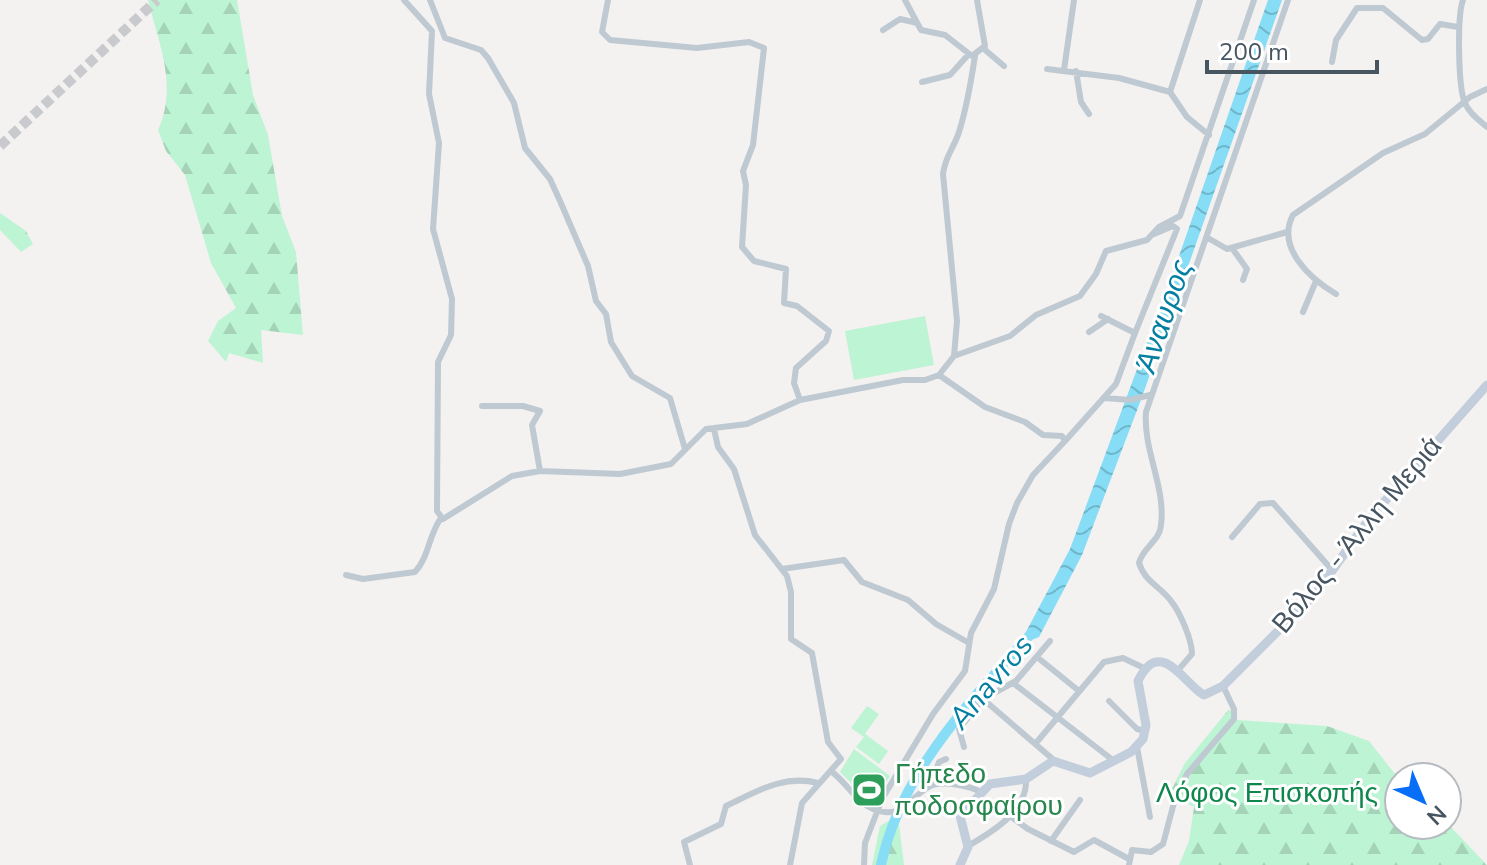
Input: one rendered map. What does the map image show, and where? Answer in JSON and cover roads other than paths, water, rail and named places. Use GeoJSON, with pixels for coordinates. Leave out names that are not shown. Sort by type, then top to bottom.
{"type":"FeatureCollection","features":[{"type":"Feature","properties":{"kind":"main road","name":"Βόλος - Άλλη Μεριά"},"geometry":{"type":"LineString","coordinates":[[1223,686],[1301,609],[1333,571],[1370,518],[1487,385]]}},
{"type":"Feature","properties":{"kind":"main road"},"geometry":{"type":"LineString","coordinates":[[960,865],[968,846],[959,820],[981,792],[999,781],[1026,779],[1055,761],[1086,774],[1137,747],[1146,731],[1138,686],[1146,669],[1162,663],[1179,669],[1204,695],[1223,686]]}},
{"type":"Feature","properties":{"kind":"street"},"geometry":{"type":"LineString","coordinates":[[404,0],[424,20],[432,34],[429,94],[439,143],[433,229],[452,299],[451,335],[438,362],[437,511],[441,518]]}},
{"type":"Feature","properties":{"kind":"street"},"geometry":{"type":"LineString","coordinates":[[430,0],[445,38],[481,50],[509,92],[518,113],[525,148],[550,179],[583,254],[596,301],[607,318],[611,342],[632,376],[660,390],[673,402],[685,449]]}},
{"type":"Feature","properties":{"kind":"street"},"geometry":{"type":"LineString","coordinates":[[608,0],[602,32],[610,40],[697,48],[749,42],[764,48],[753,145],[742,173],[746,185],[742,247],[754,261],[786,269],[784,303],[797,306],[829,331],[826,341],[796,368],[794,383],[800,400]]}},
{"type":"Feature","properties":{"kind":"street"},"geometry":{"type":"LineString","coordinates":[[905,0],[923,31],[945,35],[971,55]]}},
{"type":"Feature","properties":{"kind":"street"},"geometry":{"type":"LineString","coordinates":[[977,0],[984,49],[1004,66]]}},
{"type":"Feature","properties":{"kind":"street"},"geometry":{"type":"LineString","coordinates":[[1064,70],[1064,46],[1074,0]]}},
{"type":"Feature","properties":{"kind":"street"},"geometry":{"type":"LineString","coordinates":[[1170,92],[1200,0]]}},
{"type":"Feature","properties":{"kind":"street"},"geometry":{"type":"LineString","coordinates":[[1154,234],[1159,227],[1174,221],[1183,212],[1254,0]]}},
{"type":"Feature","properties":{"kind":"street"},"geometry":{"type":"LineString","coordinates":[[1179,669],[1192,654],[1191,645],[1172,602],[1147,580],[1139,563],[1161,526],[1162,493],[1146,427],[1146,396],[1208,238],[1288,0]]}},
{"type":"Feature","properties":{"kind":"street"},"geometry":{"type":"LineString","coordinates":[[1380,0],[1401,27],[1422,40],[1428,39],[1440,24],[1458,27]]}},
{"type":"Feature","properties":{"kind":"street"},"geometry":{"type":"LineString","coordinates":[[1463,0],[1458,27],[1464,102],[1487,127]]}},
{"type":"Feature","properties":{"kind":"street"},"geometry":{"type":"LineString","coordinates":[[1332,62],[1334,43],[1354,10],[1385,10]]}},
{"type":"Feature","properties":{"kind":"street"},"geometry":{"type":"LineString","coordinates":[[883,30],[900,19],[917,23]]}},
{"type":"Feature","properties":{"kind":"street"},"geometry":{"type":"LineString","coordinates":[[922,82],[950,75],[971,55],[984,49]]}},
{"type":"Feature","properties":{"kind":"street"},"geometry":{"type":"LineString","coordinates":[[954,356],[957,314],[943,174],[946,154],[957,140],[969,99],[971,55]]}},
{"type":"Feature","properties":{"kind":"street"},"geometry":{"type":"LineString","coordinates":[[1047,69],[1139,82],[1170,92],[1187,117],[1209,135]]}},
{"type":"Feature","properties":{"kind":"street"},"geometry":{"type":"LineString","coordinates":[[1076,71],[1081,102],[1089,114]]}},
{"type":"Feature","properties":{"kind":"street"},"geometry":{"type":"LineString","coordinates":[[1336,294],[1316,281],[1289,248],[1287,232],[1291,218],[1303,205],[1383,153],[1425,134],[1464,102],[1487,89]]}},
{"type":"Feature","properties":{"kind":"street"},"geometry":{"type":"LineString","coordinates":[[346,575],[363,579],[415,572],[425,557],[432,528],[441,518],[451,516],[501,480],[540,471],[620,474],[671,464],[701,431],[747,424],[800,400],[903,380],[925,380],[939,375],[954,356],[1010,336],[1036,315],[1077,298],[1096,274],[1106,251],[1173,226],[1177,229],[1118,380],[1033,475],[1017,503],[994,589],[977,618],[961,679],[933,714],[877,811],[865,843],[864,865]]}},
{"type":"Feature","properties":{"kind":"street"},"geometry":{"type":"LineString","coordinates":[[1208,238],[1223,248],[1232,248],[1287,232]]}},
{"type":"Feature","properties":{"kind":"street"},"geometry":{"type":"LineString","coordinates":[[1232,248],[1247,269],[1243,280]]}},
{"type":"Feature","properties":{"kind":"street"},"geometry":{"type":"LineString","coordinates":[[1303,312],[1316,281]]}},
{"type":"Feature","properties":{"kind":"street"},"geometry":{"type":"LineString","coordinates":[[1089,332],[1105,318],[1135,333]]}},
{"type":"Feature","properties":{"kind":"street"},"geometry":{"type":"LineString","coordinates":[[939,375],[985,407],[1025,422],[1044,436],[1064,437],[1065,441]]}},
{"type":"Feature","properties":{"kind":"street"},"geometry":{"type":"LineString","coordinates":[[1105,398],[1119,400],[1146,396]]}},
{"type":"Feature","properties":{"kind":"street"},"geometry":{"type":"LineString","coordinates":[[482,406],[523,406],[540,411],[532,425],[540,471]]}},
{"type":"Feature","properties":{"kind":"street"},"geometry":{"type":"LineString","coordinates":[[714,429],[718,447],[734,469],[755,535],[782,569],[791,592],[792,642],[812,653],[828,742],[841,759],[801,806],[790,865]]}},
{"type":"Feature","properties":{"kind":"street"},"geometry":{"type":"LineString","coordinates":[[1232,537],[1257,505],[1273,503],[1333,571]]}},
{"type":"Feature","properties":{"kind":"street"},"geometry":{"type":"LineString","coordinates":[[782,569],[844,560],[862,582],[908,600],[936,624],[969,643]]}},
{"type":"Feature","properties":{"kind":"street"},"geometry":{"type":"LineString","coordinates":[[964,747],[959,729],[983,699],[1013,683],[1050,641]]}},
{"type":"Feature","properties":{"kind":"street"},"geometry":{"type":"LineString","coordinates":[[1037,657],[1079,691]]}},
{"type":"Feature","properties":{"kind":"street"},"geometry":{"type":"LineString","coordinates":[[1036,743],[1109,660],[1128,659],[1146,669]]}},
{"type":"Feature","properties":{"kind":"street"},"geometry":{"type":"LineString","coordinates":[[1013,683],[1114,761]]}},
{"type":"Feature","properties":{"kind":"street"},"geometry":{"type":"LineString","coordinates":[[1010,816],[1051,841],[1078,852],[1094,840],[1129,862],[1132,850],[1151,852],[1163,844],[1175,799],[1187,774],[1233,722],[1234,709],[1223,686]]}},
{"type":"Feature","properties":{"kind":"street"},"geometry":{"type":"LineString","coordinates":[[983,699],[1055,761]]}},
{"type":"Feature","properties":{"kind":"street"},"geometry":{"type":"LineString","coordinates":[[1109,701],[1137,729],[1146,731]]}},
{"type":"Feature","properties":{"kind":"street"},"geometry":{"type":"LineString","coordinates":[[1137,747],[1150,817]]}},
{"type":"Feature","properties":{"kind":"street"},"geometry":{"type":"LineString","coordinates":[[832,772],[860,800],[877,811],[901,810],[930,786],[939,762],[946,759]]}},
{"type":"Feature","properties":{"kind":"street"},"geometry":{"type":"LineString","coordinates":[[968,846],[1010,816],[1025,792],[1026,779]]}},
{"type":"Feature","properties":{"kind":"street"},"geometry":{"type":"LineString","coordinates":[[690,865],[684,842],[720,825],[726,806],[767,786],[799,780],[818,783]]}},
{"type":"Feature","properties":{"kind":"street"},"geometry":{"type":"LineString","coordinates":[[930,786],[968,787],[981,792]]}},
{"type":"Feature","properties":{"kind":"street"},"geometry":{"type":"LineString","coordinates":[[1051,841],[1080,800]]}},
{"type":"Feature","properties":{"kind":"water","name":"Άναυρος"},"geometry":{"type":"Polygon","coordinates":[[[1268,0],[1282,0],[1142,397],[1082,555],[1039,637],[1019,645],[1070,549],[1177,262],[1268,0]]]}},
{"type":"Feature","properties":{"kind":"waterway","name":"Anavros"},"geometry":{"type":"LineString","coordinates":[[881,865],[890,832],[920,770],[961,713],[1030,635]]}},
{"type":"Feature","properties":{"kind":"tunnel"},"geometry":{"type":"LineString","coordinates":[[0,146],[157,0]]}},
{"type":"Feature","properties":{"kind":"place","name":"Γήπεδο ποδοσφαίρου"},"geometry":{"type":"Point","coordinates":[869,790]}},
{"type":"Feature","properties":{"kind":"park label","name":"Λόφος Επισκοπής"},"geometry":{"type":"Point","coordinates":[1267,793]}}]}
